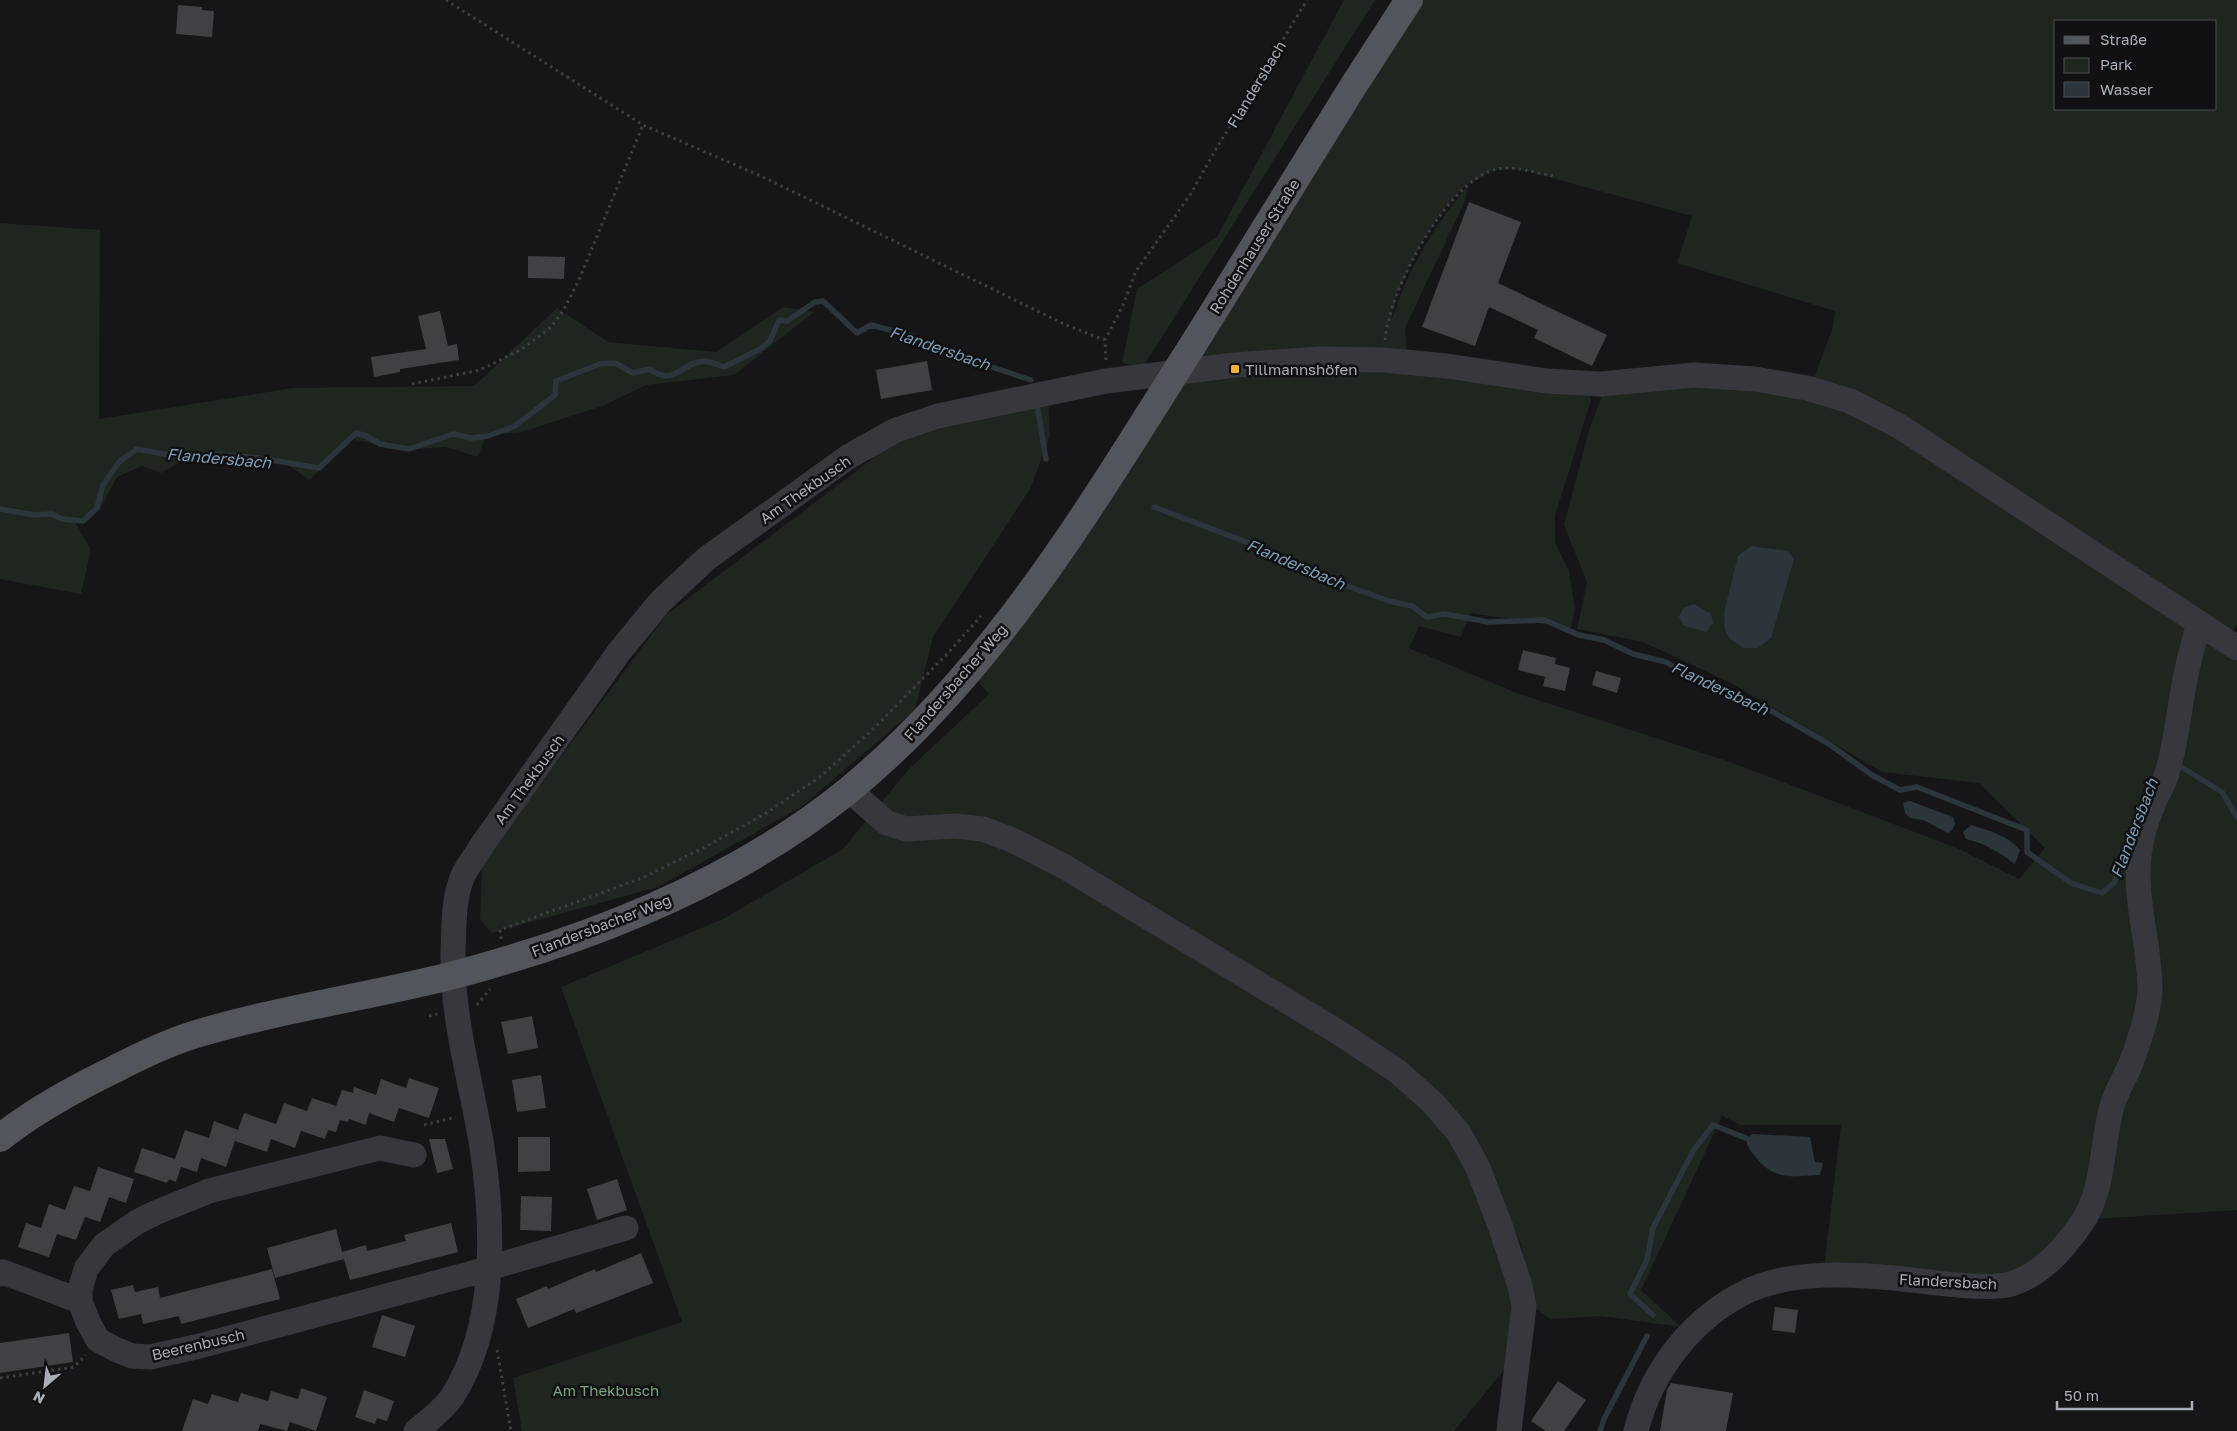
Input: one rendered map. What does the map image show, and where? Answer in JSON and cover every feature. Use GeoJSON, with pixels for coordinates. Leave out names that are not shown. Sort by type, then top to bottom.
{"type":"FeatureCollection","features":[{"type":"Feature","properties":{"kind":"main road","name":"Rohdenhauser Straße"},"geometry":{"type":"LineString","coordinates":[[1099,493],[1409,0]]}},
{"type":"Feature","properties":{"kind":"main road","name":"Flandersbacher Weg"},"geometry":{"type":"LineString","coordinates":[[0,1138],[56,1100],[165,1045],[194,1035],[267,1016],[453,975],[505,960],[631,917],[682,894],[741,862],[805,823],[849,790],[908,736],[948,695],[992,643],[1035,586],[1099,493]]}},
{"type":"Feature","properties":{"kind":"street"},"geometry":{"type":"LineString","coordinates":[[1106,381],[1244,364],[1320,359],[1383,360],[1447,366],[1546,381],[1601,384],[1694,375],[1756,378],[1807,388],[1850,401],[1899,426],[2237,648]]}},
{"type":"Feature","properties":{"kind":"street","name":"Am Thekbusch"},"geometry":{"type":"LineString","coordinates":[[416,1431],[451,1398],[466,1369],[479,1338],[490,1268],[486,1182],[472,1094],[460,1042],[453,975],[455,911],[462,878],[482,845],[619,652],[661,602],[706,559],[848,457],[896,430],[938,416],[1106,381]]}},
{"type":"Feature","properties":{"kind":"street","name":"Flandersbach"},"geometry":{"type":"LineString","coordinates":[[1636,1431],[1642,1406],[1661,1370],[1680,1344],[1730,1301],[1752,1289],[1784,1281],[1847,1274],[1986,1286],[2010,1284],[2033,1274],[2052,1260],[2082,1223],[2093,1204],[2112,1103],[2130,1064],[2150,994],[2149,961],[2139,890],[2139,857],[2144,830],[2152,805],[2167,774],[2186,673],[2199,624]]}},
{"type":"Feature","properties":{"kind":"street"},"geometry":{"type":"LineString","coordinates":[[849,790],[887,823],[906,829],[956,826],[982,829],[1012,840],[1065,866],[1338,1032],[1397,1071],[1433,1103],[1459,1133],[1478,1168],[1501,1228],[1520,1286],[1524,1306],[1509,1431]]}},
{"type":"Feature","properties":{"kind":"street"},"geometry":{"type":"LineString","coordinates":[[0,1274],[3,1272],[80,1301],[82,1280],[92,1259],[104,1245],[137,1222],[155,1213],[209,1191],[380,1148],[414,1155]]}},
{"type":"Feature","properties":{"kind":"street"},"geometry":{"type":"LineString","coordinates":[[490,1268],[626,1228]]}},
{"type":"Feature","properties":{"kind":"street","name":"Beerenbusch"},"geometry":{"type":"LineString","coordinates":[[80,1301],[88,1322],[98,1340],[115,1350],[132,1356],[150,1356],[490,1268]]}},
{"type":"Feature","properties":{"kind":"path"},"geometry":{"type":"LineString","coordinates":[[446,0],[643,126],[761,176],[1066,325],[1105,340]]}},
{"type":"Feature","properties":{"kind":"path","name":"Flandersbach"},"geometry":{"type":"LineString","coordinates":[[1106,381],[1105,340],[1123,305],[1136,271],[1190,195],[1307,0]]}},
{"type":"Feature","properties":{"kind":"path"},"geometry":{"type":"LineString","coordinates":[[412,384],[480,370],[522,349],[550,328],[563,312],[579,280],[643,126]]}},
{"type":"Feature","properties":{"kind":"path"},"geometry":{"type":"LineString","coordinates":[[1383,360],[1386,328],[1398,291],[1423,240],[1447,205],[1466,185],[1493,170],[1518,169],[1554,176]]}},
{"type":"Feature","properties":{"kind":"path"},"geometry":{"type":"LineString","coordinates":[[505,960],[500,930],[642,878],[738,829],[820,777],[872,730],[948,653],[984,613]]}},
{"type":"Feature","properties":{"kind":"path"},"geometry":{"type":"LineString","coordinates":[[456,1010],[476,1006],[488,991],[495,988]]}},
{"type":"Feature","properties":{"kind":"path"},"geometry":{"type":"LineString","coordinates":[[424,1125],[454,1118]]}},
{"type":"Feature","properties":{"kind":"path"},"geometry":{"type":"LineString","coordinates":[[497,1349],[511,1431]]}},
{"type":"Feature","properties":{"kind":"path"},"geometry":{"type":"LineString","coordinates":[[0,1378],[74,1367],[87,1355],[115,1350]]}},
{"type":"Feature","properties":{"kind":"green space"},"geometry":{"type":"Polygon","coordinates":[[[1344,0],[1375,0],[1143,367],[1122,363],[1137,289],[1217,237],[1344,0]]]}},
{"type":"Feature","properties":{"kind":"green space"},"geometry":{"type":"Polygon","coordinates":[[[1422,0],[2237,0],[2237,624],[2230,635],[1813,381],[1833,327],[1835,311],[1677,263],[1692,216],[1518,169],[1493,170],[1466,185],[1447,205],[1423,240],[1398,291],[1391,320],[1402,291],[1423,249],[1448,210],[1468,186],[1465,201],[1405,328],[1407,353],[1200,360],[1339,129],[1422,0]]]}},
{"type":"Feature","properties":{"kind":"green space"},"geometry":{"type":"Polygon","coordinates":[[[0,223],[100,230],[99,419],[293,388],[474,386],[557,308],[608,342],[716,352],[783,307],[814,312],[734,375],[646,385],[605,405],[522,432],[486,435],[478,457],[446,447],[406,450],[350,439],[310,480],[283,462],[187,458],[161,473],[142,466],[117,477],[99,511],[75,522],[91,550],[81,594],[0,579],[0,223]]]}},
{"type":"Feature","properties":{"kind":"green space"},"geometry":{"type":"Polygon","coordinates":[[[1382,366],[1588,393],[1591,400],[1555,516],[1555,542],[1569,571],[1575,608],[1571,628],[1470,613],[1461,637],[1419,626],[1409,648],[1519,694],[1727,761],[1957,848],[2019,879],[2045,848],[1979,783],[1882,772],[1729,682],[1643,642],[1577,629],[1587,582],[1564,525],[1588,434],[1603,392],[1678,383],[1728,383],[1801,395],[1848,410],[1894,431],[2237,657],[2237,1210],[2096,1219],[2119,1109],[2136,1067],[2158,988],[2147,852],[2177,776],[2164,729],[2162,766],[2134,842],[2132,907],[2142,981],[2134,1018],[2096,1121],[2086,1206],[2053,1252],[2022,1275],[1986,1279],[1824,1267],[1841,1125],[1741,1125],[1722,1116],[1641,1290],[1681,1327],[1601,1316],[1551,1319],[1533,1307],[1521,1245],[1501,1198],[1486,1204],[1517,1296],[1504,1370],[1454,1431],[522,1431],[513,1378],[682,1322],[561,987],[723,919],[843,849],[908,770],[989,694],[976,679],[1060,570],[1186,378],[1278,370],[1382,366]]]}},
{"type":"Feature","properties":{"kind":"green space"},"geometry":{"type":"Polygon","coordinates":[[[1048,399],[1050,436],[1030,489],[933,637],[915,710],[801,807],[658,887],[491,933],[480,919],[482,863],[666,615],[896,441],[1048,399]]]}},
{"type":"Feature","properties":{"kind":"water"},"geometry":{"type":"Polygon","coordinates":[[[1751,546],[1788,551],[1794,559],[1771,638],[1758,648],[1744,648],[1730,639],[1725,630],[1724,613],[1738,556],[1751,546]]]}},
{"type":"Feature","properties":{"kind":"water"},"geometry":{"type":"Polygon","coordinates":[[[1694,604],[1711,614],[1713,623],[1706,632],[1684,626],[1679,617],[1683,608],[1694,604]]]}},
{"type":"Feature","properties":{"kind":"water"},"geometry":{"type":"Polygon","coordinates":[[[1910,801],[1953,817],[1955,824],[1952,830],[1948,833],[1923,820],[1910,818],[1905,813],[1903,803],[1910,801]]]}},
{"type":"Feature","properties":{"kind":"water"},"geometry":{"type":"Polygon","coordinates":[[[1971,825],[1998,834],[2015,845],[2020,850],[2015,864],[1992,849],[1966,839],[1963,832],[1971,825]]]}},
{"type":"Feature","properties":{"kind":"water"},"geometry":{"type":"Polygon","coordinates":[[[1752,1134],[1810,1137],[1815,1162],[1823,1163],[1820,1175],[1786,1176],[1765,1167],[1749,1148],[1746,1140],[1752,1134]]]}},
{"type":"Feature","properties":{"kind":"building"},"geometry":{"type":"Polygon","coordinates":[[[178,5],[202,7],[202,10],[214,11],[212,37],[176,34],[178,5]]]}},
{"type":"Feature","properties":{"kind":"building"},"geometry":{"type":"Polygon","coordinates":[[[1469,202],[1521,222],[1498,283],[1607,335],[1592,366],[1534,338],[1538,330],[1489,307],[1475,346],[1422,327],[1469,202]]]}},
{"type":"Feature","properties":{"kind":"building"},"geometry":{"type":"Polygon","coordinates":[[[528,256],[565,257],[564,279],[528,278],[528,256]]]}},
{"type":"Feature","properties":{"kind":"building"},"geometry":{"type":"Polygon","coordinates":[[[440,311],[448,346],[457,344],[459,360],[400,369],[400,372],[374,377],[371,357],[426,349],[418,316],[440,311]]]}},
{"type":"Feature","properties":{"kind":"building"},"geometry":{"type":"Polygon","coordinates":[[[927,361],[932,390],[881,399],[876,370],[927,361]]]}},
{"type":"Feature","properties":{"kind":"building"},"geometry":{"type":"Polygon","coordinates":[[[1523,650],[1556,658],[1555,664],[1570,668],[1565,691],[1543,686],[1545,677],[1518,670],[1523,650]]]}},
{"type":"Feature","properties":{"kind":"building"},"geometry":{"type":"Polygon","coordinates":[[[1596,671],[1621,678],[1617,693],[1592,685],[1596,671]]]}},
{"type":"Feature","properties":{"kind":"building"},"geometry":{"type":"Polygon","coordinates":[[[532,1016],[538,1048],[508,1054],[501,1022],[532,1016]]]}},
{"type":"Feature","properties":{"kind":"building"},"geometry":{"type":"Polygon","coordinates":[[[541,1075],[546,1108],[517,1112],[512,1080],[541,1075]]]}},
{"type":"Feature","properties":{"kind":"building"},"geometry":{"type":"Polygon","coordinates":[[[409,1078],[439,1088],[429,1118],[399,1108],[394,1122],[369,1113],[366,1125],[349,1119],[348,1122],[340,1120],[336,1132],[328,1130],[325,1139],[301,1131],[295,1148],[271,1139],[267,1152],[235,1141],[226,1167],[201,1158],[197,1172],[181,1167],[176,1182],[169,1179],[167,1183],[134,1172],[142,1148],[175,1159],[185,1130],[209,1138],[214,1121],[238,1130],[244,1113],[276,1124],[284,1103],[307,1111],[312,1098],[336,1106],[342,1090],[353,1093],[354,1087],[376,1095],[381,1079],[406,1088],[409,1078]]]}},
{"type":"Feature","properties":{"kind":"building"},"geometry":{"type":"Polygon","coordinates":[[[518,1137],[550,1137],[550,1171],[518,1172],[518,1137]]]}},
{"type":"Feature","properties":{"kind":"building"},"geometry":{"type":"Polygon","coordinates":[[[429,1139],[445,1139],[453,1169],[437,1173],[429,1139]]]}},
{"type":"Feature","properties":{"kind":"building"},"geometry":{"type":"Polygon","coordinates":[[[98,1167],[134,1179],[126,1203],[109,1197],[100,1222],[85,1217],[76,1240],[57,1234],[49,1257],[18,1247],[26,1223],[41,1228],[49,1204],[65,1210],[74,1186],[90,1191],[98,1167]]]}},
{"type":"Feature","properties":{"kind":"building"},"geometry":{"type":"Polygon","coordinates":[[[617,1179],[627,1210],[597,1220],[587,1189],[617,1179]]]}},
{"type":"Feature","properties":{"kind":"building"},"geometry":{"type":"Polygon","coordinates":[[[521,1196],[552,1197],[551,1231],[520,1230],[521,1196]]]}},
{"type":"Feature","properties":{"kind":"building"},"geometry":{"type":"Polygon","coordinates":[[[451,1223],[458,1252],[350,1280],[342,1252],[366,1245],[367,1251],[406,1241],[404,1235],[451,1223]]]}},
{"type":"Feature","properties":{"kind":"building"},"geometry":{"type":"Polygon","coordinates":[[[336,1229],[344,1259],[275,1278],[267,1248],[336,1229]]]}},
{"type":"Feature","properties":{"kind":"building"},"geometry":{"type":"Polygon","coordinates":[[[641,1253],[653,1283],[576,1313],[574,1309],[528,1328],[516,1299],[547,1286],[548,1289],[595,1269],[596,1272],[641,1253]]]}},
{"type":"Feature","properties":{"kind":"building"},"geometry":{"type":"Polygon","coordinates":[[[272,1269],[280,1299],[181,1324],[179,1316],[143,1324],[141,1314],[119,1319],[111,1290],[133,1285],[135,1292],[158,1287],[160,1298],[272,1269]]]}},
{"type":"Feature","properties":{"kind":"building"},"geometry":{"type":"Polygon","coordinates":[[[1775,1307],[1798,1310],[1795,1333],[1772,1330],[1775,1307]]]}},
{"type":"Feature","properties":{"kind":"building"},"geometry":{"type":"Polygon","coordinates":[[[382,1315],[415,1326],[405,1357],[372,1347],[382,1315]]]}},
{"type":"Feature","properties":{"kind":"building"},"geometry":{"type":"Polygon","coordinates":[[[69,1333],[73,1362],[0,1373],[0,1343],[69,1333]]]}},
{"type":"Feature","properties":{"kind":"building"},"geometry":{"type":"Polygon","coordinates":[[[1558,1381],[1586,1400],[1564,1431],[1546,1431],[1531,1421],[1558,1381]]]}},
{"type":"Feature","properties":{"kind":"building"},"geometry":{"type":"Polygon","coordinates":[[[1671,1383],[1733,1393],[1726,1431],[1660,1431],[1667,1390],[1671,1383]]]}},
{"type":"Feature","properties":{"kind":"building"},"geometry":{"type":"Polygon","coordinates":[[[301,1388],[327,1397],[316,1431],[290,1422],[287,1431],[260,1424],[258,1431],[182,1431],[193,1399],[208,1404],[212,1394],[238,1402],[241,1393],[268,1401],[271,1391],[298,1399],[301,1388]]]}},
{"type":"Feature","properties":{"kind":"building"},"geometry":{"type":"Polygon","coordinates":[[[364,1390],[394,1401],[387,1421],[377,1418],[375,1424],[355,1417],[364,1390]]]}},
{"type":"Feature","properties":{"kind":"waterway","name":"Flandersbach"},"geometry":{"type":"LineString","coordinates":[[0,509],[35,515],[52,514],[62,519],[83,521],[97,508],[103,485],[119,462],[137,449],[198,460],[216,454],[259,458],[319,468],[356,433],[380,444],[409,449],[453,434],[471,438],[488,436],[515,426],[555,395],[556,381],[600,364],[615,363],[633,373],[650,369],[665,376],[672,375],[696,362],[711,362],[724,367],[760,349],[770,341],[779,320],[787,321],[815,302],[823,301],[857,333],[871,325],[913,336],[931,347],[1031,380]]}},
{"type":"Feature","properties":{"kind":"waterway","name":"Flandersbach"},"geometry":{"type":"LineString","coordinates":[[1038,410],[1046,459]]}},
{"type":"Feature","properties":{"kind":"waterway","name":"Flandersbach"},"geometry":{"type":"LineString","coordinates":[[1154,507],[1262,548],[1277,560],[1300,569],[1389,601],[1412,606],[1427,617],[1445,614],[1488,622],[1544,620],[1579,635],[1604,640],[1633,654],[1666,662],[1700,682],[1768,709],[1829,744],[1872,775],[1900,790],[1917,787],[2027,830],[2027,852],[2071,883],[2102,893],[2114,883],[2130,841]]}},
{"type":"Feature","properties":{"kind":"waterway","name":"Flandersbach"},"geometry":{"type":"LineString","coordinates":[[2181,767],[2222,792],[2237,817]]}},
{"type":"Feature","properties":{"kind":"waterway"},"geometry":{"type":"LineString","coordinates":[[1653,1315],[1630,1294],[1647,1260],[1653,1228],[1693,1151],[1713,1125],[1753,1141]]}},
{"type":"Feature","properties":{"kind":"waterway"},"geometry":{"type":"LineString","coordinates":[[1600,1431],[1604,1419],[1647,1336]]}},
{"type":"Feature","properties":{"kind":"place","name":"Tillmannshöfen"},"geometry":{"type":"Point","coordinates":[1235,369]}}]}
